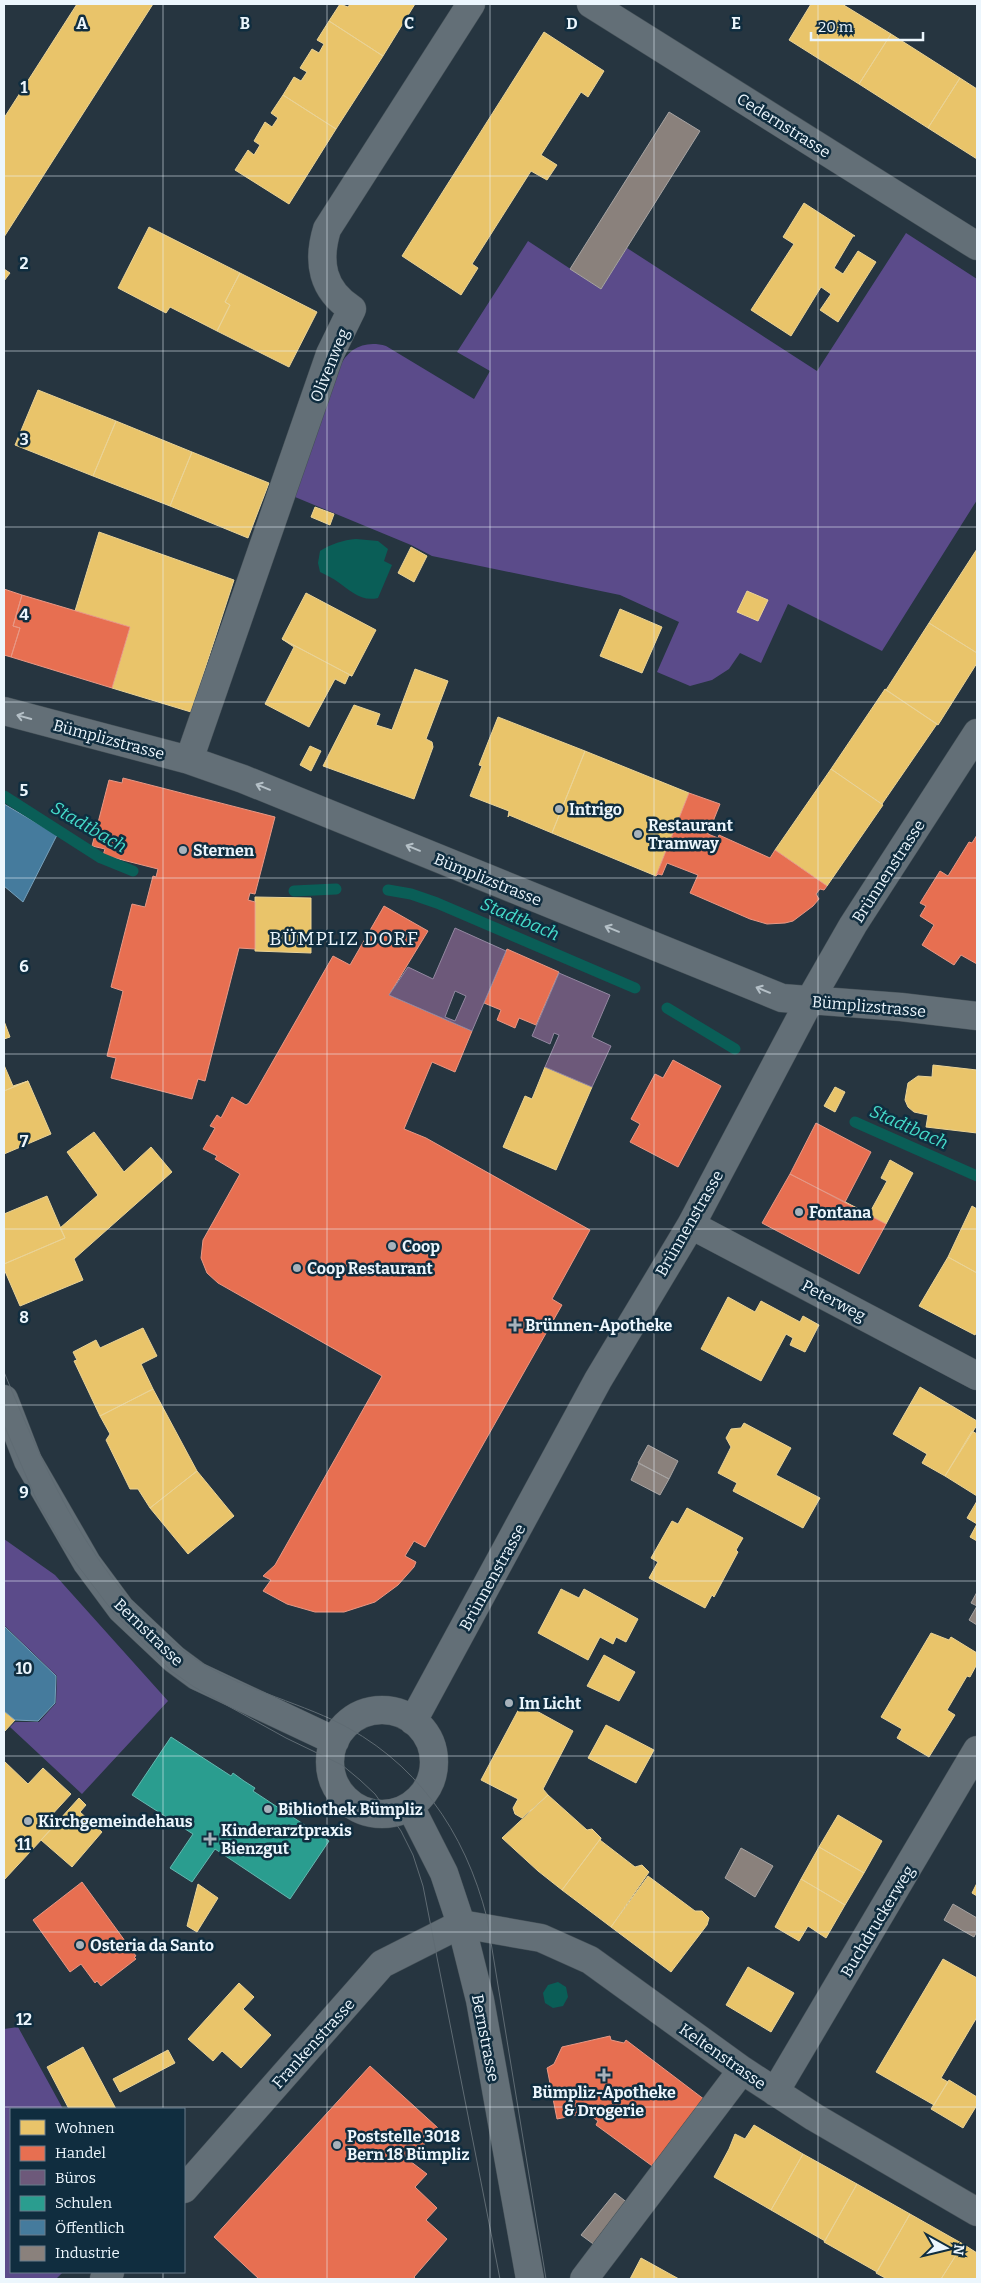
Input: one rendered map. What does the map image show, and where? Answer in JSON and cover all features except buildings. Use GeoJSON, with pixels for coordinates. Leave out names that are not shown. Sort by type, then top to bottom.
{"type":"FeatureCollection","features":[{"type":"Feature","properties":{"kind":"street","name":"Olivenweg"},"geometry":{"type":"LineString","coordinates":[[189,760],[330,354],[352,309],[332,291],[323,273],[322,246],[327,229],[471,4]]}},
{"type":"Feature","properties":{"kind":"street","name":"Cedernstrasse"},"geometry":{"type":"LineString","coordinates":[[591,4],[977,246]]}},
{"type":"Feature","properties":{"kind":"street","name":"Bümplizstrasse"},"geometry":{"type":"LineString","coordinates":[[4,711],[189,760],[244,779],[782,998],[901,1007],[977,1016]]}},
{"type":"Feature","properties":{"kind":"street","name":"Brünnenstrasse"},"geometry":{"type":"LineString","coordinates":[[413,1721],[603,1372],[690,1225],[810,1000],[853,925],[977,733]]}},
{"type":"Feature","properties":{"kind":"street","name":"Peterweg"},"geometry":{"type":"LineString","coordinates":[[690,1225],[977,1376]]}},
{"type":"Feature","properties":{"kind":"street","name":"Bernstrasse"},"geometry":{"type":"LineString","coordinates":[[4,1399],[28,1461],[87,1563],[121,1609],[174,1659],[197,1676],[335,1741]]}},
{"type":"Feature","properties":{"kind":"street"},"geometry":{"type":"LineString","coordinates":[[372,1711],[396,1712],[413,1721],[426,1734],[434,1766],[429,1783],[424,1791],[410,1806],[392,1813],[372,1813],[356,1807],[346,1800],[335,1786],[331,1775],[330,1759],[335,1741],[351,1720],[372,1711]]}},
{"type":"Feature","properties":{"kind":"street","name":"Buchdruckerweg"},"geometry":{"type":"LineString","coordinates":[[775,2092],[977,1750]]}},
{"type":"Feature","properties":{"kind":"street","name":"Bernstrasse"},"geometry":{"type":"LineString","coordinates":[[410,1806],[444,1873],[461,1924],[480,2000],[530,2279]]}},
{"type":"Feature","properties":{"kind":"street","name":"Keltenstrasse"},"geometry":{"type":"LineString","coordinates":[[461,1924],[541,1938],[590,1960],[742,2070],[814,2118],[977,2212]]}},
{"type":"Feature","properties":{"kind":"street","name":"Frankenstrasse"},"geometry":{"type":"LineString","coordinates":[[185,2188],[382,1964],[461,1924]]}},
{"type":"Feature","properties":{"kind":"street"},"geometry":{"type":"LineString","coordinates":[[584,2279],[742,2070]]}},
{"type":"Feature","properties":{"kind":"shaded area"},"geometry":{"type":"Polygon","coordinates":[[[906,233],[977,279],[977,500],[882,651],[788,604],[761,663],[740,653],[729,669],[712,680],[690,686],[657,672],[679,622],[620,595],[432,556],[411,545],[295,497],[339,368],[347,355],[358,347],[371,344],[386,346],[474,399],[490,371],[457,352],[528,241],[601,289],[627,248],[817,371],[906,233]]]}},
{"type":"Feature","properties":{"kind":"shaded area"},"geometry":{"type":"Polygon","coordinates":[[[346,540],[378,541],[388,549],[384,561],[392,565],[378,598],[361,597],[320,572],[318,563],[320,551],[346,540]]]}},
{"type":"Feature","properties":{"kind":"shaded area"},"geometry":{"type":"Polygon","coordinates":[[[4,1539],[55,1575],[168,1701],[82,1794],[10,1727],[15,1722],[39,1722],[56,1703],[57,1676],[4,1625],[4,1539]]]}},
{"type":"Feature","properties":{"kind":"shaded area"},"geometry":{"type":"Polygon","coordinates":[[[558,1982],[566,1987],[568,1997],[563,2006],[553,2008],[545,2003],[543,1993],[548,1985],[558,1982]]]}},
{"type":"Feature","properties":{"kind":"shaded area"},"geometry":{"type":"Polygon","coordinates":[[[18,2027],[62,2108],[10,2108],[10,2273],[62,2273],[56,2279],[4,2279],[4,2029],[18,2027]]]}},
{"type":"Feature","properties":{"kind":"waterway","name":"Stadtbach"},"geometry":{"type":"LineString","coordinates":[[4,796],[101,858],[133,871]]}},
{"type":"Feature","properties":{"kind":"waterway","name":"Stadtbach"},"geometry":{"type":"LineString","coordinates":[[294,891],[336,889]]}},
{"type":"Feature","properties":{"kind":"waterway","name":"Stadtbach"},"geometry":{"type":"LineString","coordinates":[[388,890],[411,894],[437,903],[635,988]]}},
{"type":"Feature","properties":{"kind":"waterway","name":"Stadtbach"},"geometry":{"type":"LineString","coordinates":[[667,1008],[735,1049]]}},
{"type":"Feature","properties":{"kind":"waterway","name":"Stadtbach"},"geometry":{"type":"LineString","coordinates":[[855,1122],[977,1176]]}},
{"type":"Feature","properties":{"kind":"tram line"},"geometry":{"type":"LineString","coordinates":[[4,1372],[37,1449],[76,1524],[98,1559],[152,1623],[184,1651],[219,1673],[333,1720],[363,1736],[412,1777],[433,1801],[450,1828],[465,1856],[487,1918],[546,2279]]}},
{"type":"Feature","properties":{"kind":"tram line"},"geometry":{"type":"LineString","coordinates":[[4,1425],[37,1501],[62,1545],[114,1613],[170,1670],[194,1687],[286,1738],[342,1765],[375,1794],[401,1831],[413,1855],[423,1886],[500,2279]]}},
{"type":"Feature","properties":{"kind":"place","name":"Intrigo"},"geometry":{"type":"Point","coordinates":[559,809]}},
{"type":"Feature","properties":{"kind":"place","name":"Restaurant Tramway"},"geometry":{"type":"Point","coordinates":[638,834]}},
{"type":"Feature","properties":{"kind":"place","name":"Sternen"},"geometry":{"type":"Point","coordinates":[183,850]}},
{"type":"Feature","properties":{"kind":"place","name":"Fontana"},"geometry":{"type":"Point","coordinates":[799,1212]}},
{"type":"Feature","properties":{"kind":"place","name":"Coop"},"geometry":{"type":"Point","coordinates":[392,1246]}},
{"type":"Feature","properties":{"kind":"place","name":"Coop Restaurant"},"geometry":{"type":"Point","coordinates":[297,1268]}},
{"type":"Feature","properties":{"kind":"place","name":"Brünnen-Apotheke"},"geometry":{"type":"Point","coordinates":[515,1325]}},
{"type":"Feature","properties":{"kind":"place","name":"Im Licht"},"geometry":{"type":"Point","coordinates":[509,1703]}},
{"type":"Feature","properties":{"kind":"place","name":"Bibliothek Bümpliz"},"geometry":{"type":"Point","coordinates":[268,1809]}},
{"type":"Feature","properties":{"kind":"place","name":"Kirchgemeindehaus"},"geometry":{"type":"Point","coordinates":[28,1821]}},
{"type":"Feature","properties":{"kind":"place","name":"Kinderarztpraxis Bienzgut"},"geometry":{"type":"Point","coordinates":[210,1839]}},
{"type":"Feature","properties":{"kind":"place","name":"Osteria da Santo"},"geometry":{"type":"Point","coordinates":[80,1945]}},
{"type":"Feature","properties":{"kind":"place","name":"Bümpliz-Apotheke & Drogerie"},"geometry":{"type":"Point","coordinates":[604,2075]}},
{"type":"Feature","properties":{"kind":"place","name":"Poststelle 3018 Bern 18 Bümpliz"},"geometry":{"type":"Point","coordinates":[337,2145]}},
{"type":"Feature","properties":{"kind":"district","name":"BÜMPLIZ DORF"},"geometry":{"type":"Point","coordinates":[344,938]}}]}
